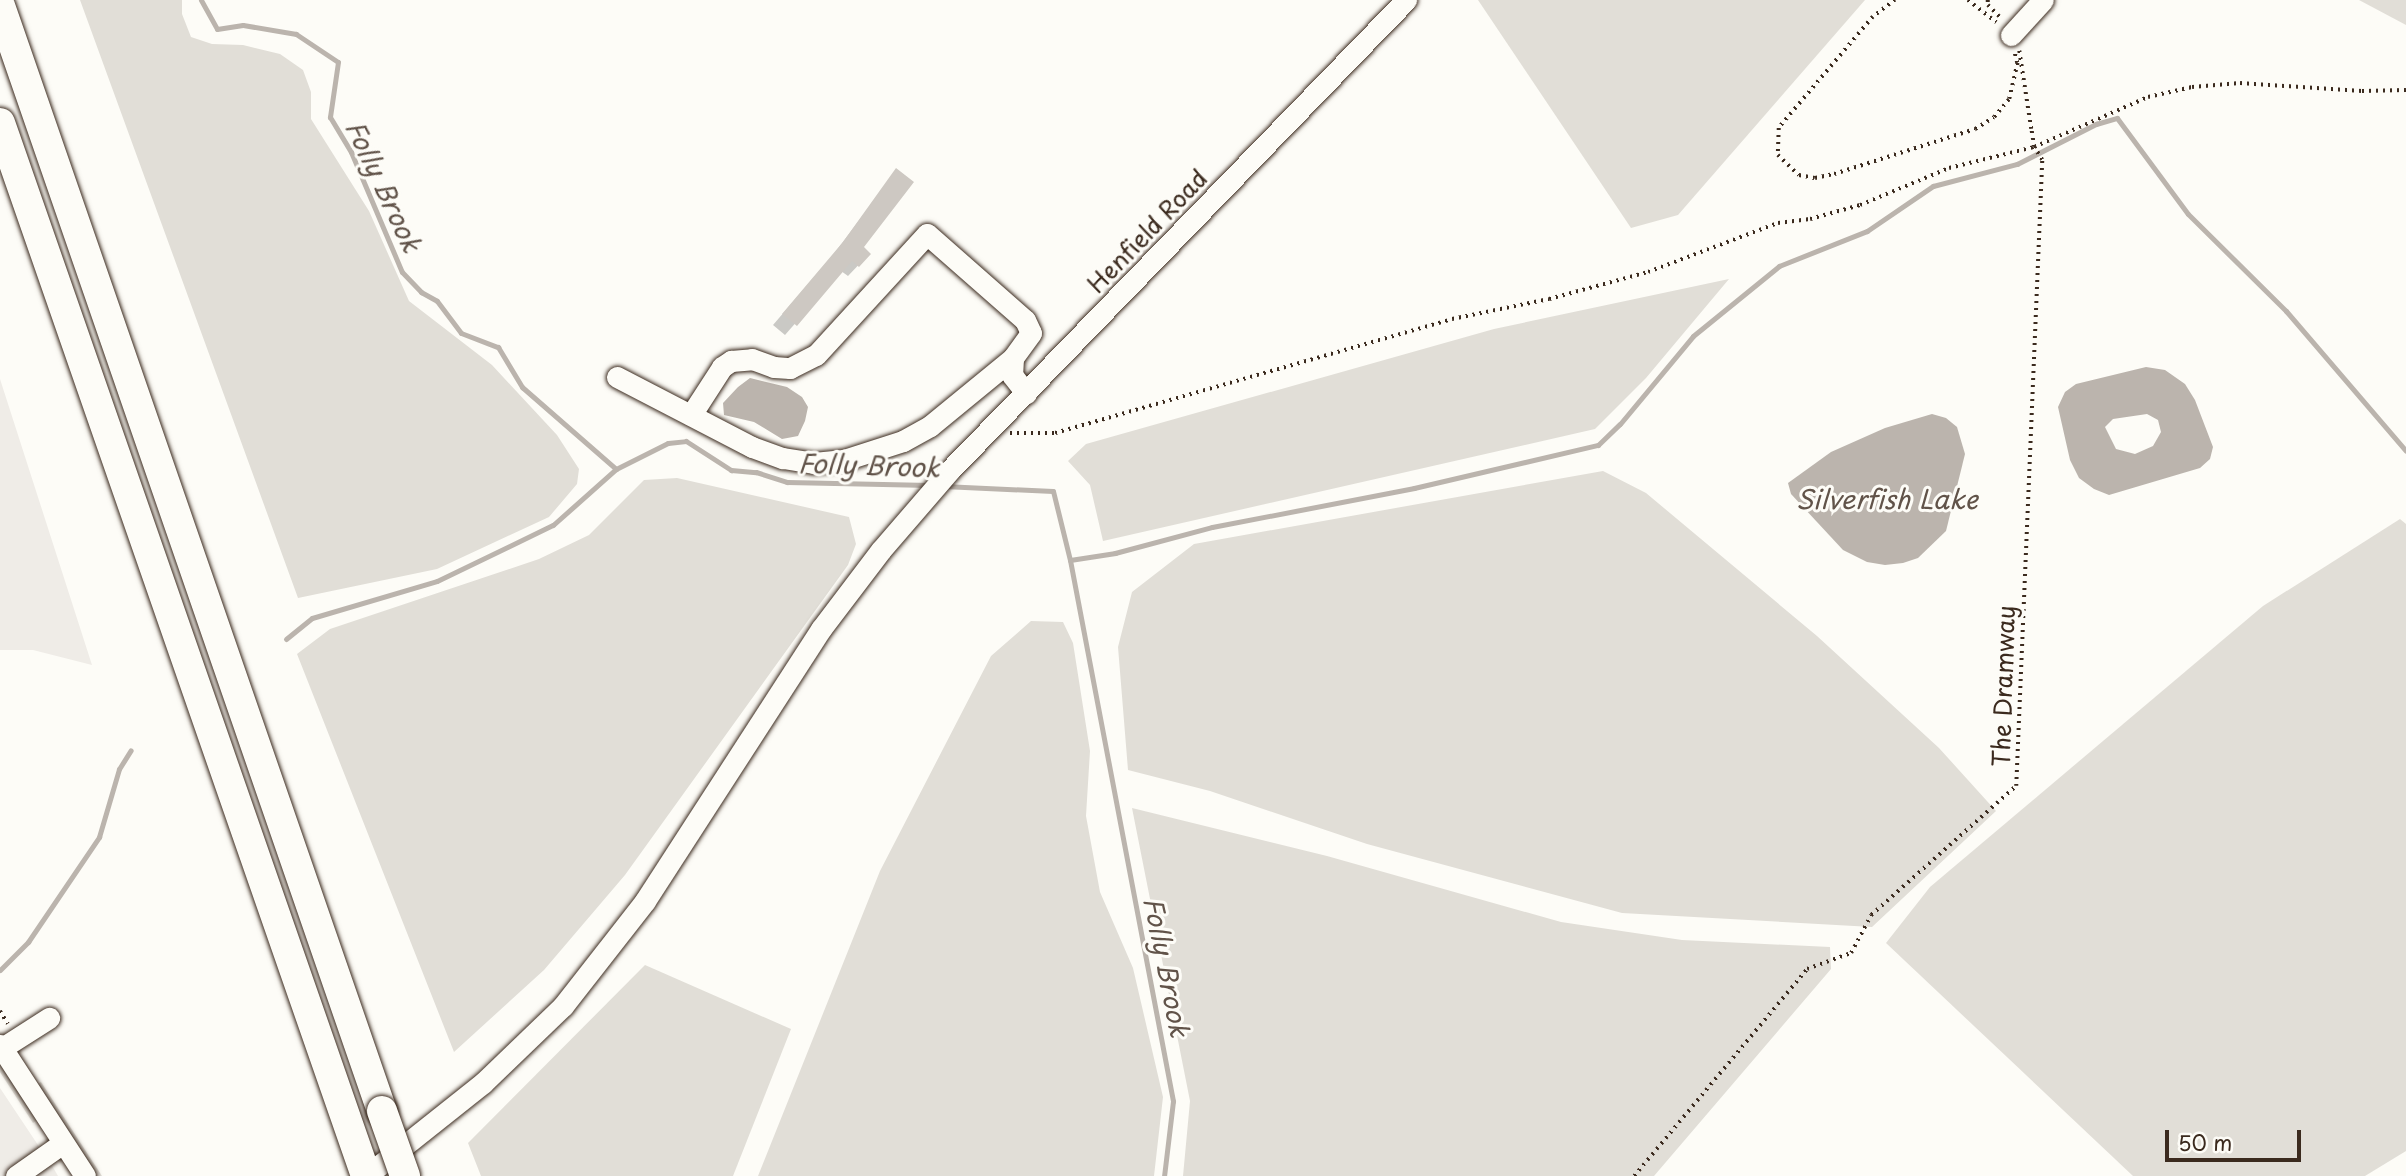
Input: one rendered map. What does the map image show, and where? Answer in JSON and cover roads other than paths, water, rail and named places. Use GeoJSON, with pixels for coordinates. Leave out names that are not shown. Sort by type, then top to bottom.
{"type":"FeatureCollection","features":[{"type":"Feature","properties":{"kind":"highway"},"geometry":{"type":"LineString","coordinates":[[0,6],[405,1176]]}},
{"type":"Feature","properties":{"kind":"highway"},"geometry":{"type":"LineString","coordinates":[[0,124],[366,1176]]}},
{"type":"Feature","properties":{"kind":"street","name":"Henfield Road"},"geometry":{"type":"LineString","coordinates":[[366,1176],[483,1083],[562,1006],[603,957],[709,806],[821,629],[926,498],[950,470],[998,424],[1406,0]]}},
{"type":"Feature","properties":{"kind":"street"},"geometry":{"type":"LineString","coordinates":[[2012,33],[2043,0]]}},
{"type":"Feature","properties":{"kind":"street"},"geometry":{"type":"LineString","coordinates":[[617,377],[752,447],[783,458],[814,463],[844,460],[903,442],[930,426],[1013,358],[1031,333],[1025,320],[927,234],[816,355],[790,368],[774,367],[752,359],[731,360],[722,367],[691,415]]}},
{"type":"Feature","properties":{"kind":"street"},"geometry":{"type":"LineString","coordinates":[[1013,358],[1012,375],[1027,393]]}},
{"type":"Feature","properties":{"kind":"street"},"geometry":{"type":"LineString","coordinates":[[49,1018],[1,1046],[85,1176]]}},
{"type":"Feature","properties":{"kind":"street"},"geometry":{"type":"LineString","coordinates":[[16,1176],[63,1143]]}},
{"type":"Feature","properties":{"kind":"water"},"geometry":{"type":"Polygon","coordinates":[[[2146,367],[2165,370],[2185,384],[2195,400],[2213,447],[2210,459],[2200,468],[2109,495],[2094,489],[2079,478],[2070,460],[2058,407],[2065,392],[2076,384],[2146,367]],[[2147,414],[2113,419],[2105,427],[2116,449],[2135,454],[2153,446],[2161,432],[2158,420],[2147,414]]]}},
{"type":"Feature","properties":{"kind":"water"},"geometry":{"type":"Polygon","coordinates":[[[750,378],[787,387],[802,397],[808,407],[798,436],[782,439],[754,422],[724,415],[723,403],[750,378]]]}},
{"type":"Feature","properties":{"kind":"water","name":"Silverfish Lake"},"geometry":{"type":"Polygon","coordinates":[[[1932,414],[1946,418],[1957,427],[1965,454],[1946,531],[1918,558],[1903,563],[1885,565],[1867,562],[1843,550],[1791,494],[1788,483],[1831,452],[1885,428],[1932,414]]]}},
{"type":"Feature","properties":{"kind":"waterway","name":"Folly Brook"},"geometry":{"type":"LineString","coordinates":[[201,0],[217,29],[243,25],[296,34],[338,62],[330,117],[351,152],[402,272],[421,292],[437,301],[461,333],[498,347],[522,387],[616,469],[668,443],[686,441],[731,470],[756,472],[787,482],[930,485]]}},
{"type":"Feature","properties":{"kind":"waterway"},"geometry":{"type":"LineString","coordinates":[[943,486],[1053,491],[1070,560],[1115,553],[1212,527],[1414,488],[1598,445],[1620,424],[1693,336],[1779,266],[1867,231],[1933,186],[2017,164],[2096,124],[2117,118],[2188,214],[2286,311],[2406,451]]}},
{"type":"Feature","properties":{"kind":"waterway"},"geometry":{"type":"LineString","coordinates":[[286,639],[312,618],[437,581],[553,525],[616,469]]}},
{"type":"Feature","properties":{"kind":"waterway","name":"Folly Brook"},"geometry":{"type":"LineString","coordinates":[[1070,560],[1173,1101],[1164,1176]]}},
{"type":"Feature","properties":{"kind":"waterway"},"geometry":{"type":"LineString","coordinates":[[0,970],[28,942],[99,837],[119,769],[131,750]]}}]}
